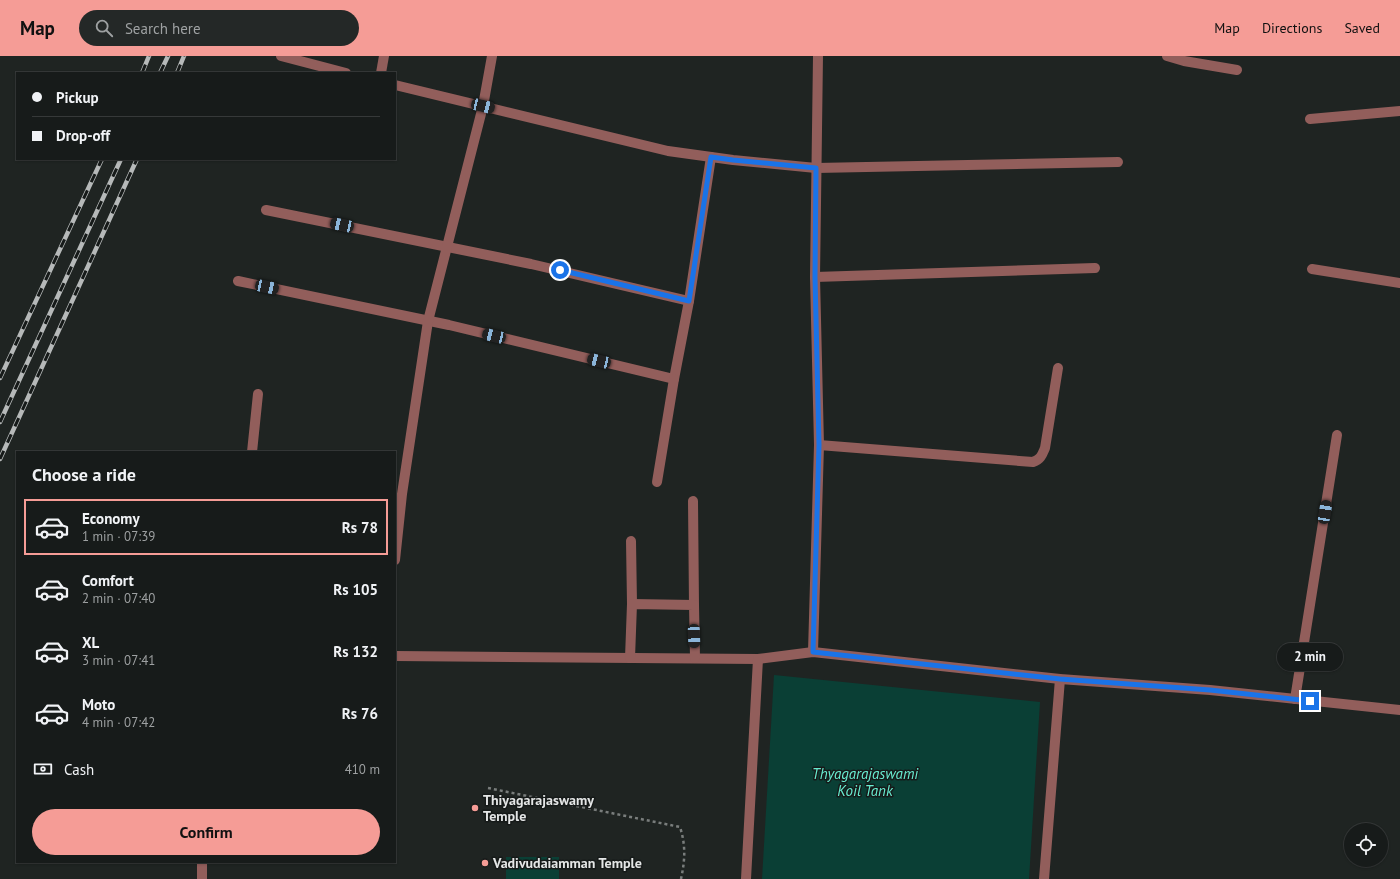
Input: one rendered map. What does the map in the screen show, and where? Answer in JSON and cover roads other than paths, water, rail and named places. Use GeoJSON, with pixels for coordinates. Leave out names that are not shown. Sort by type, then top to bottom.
{"type":"FeatureCollection","features":[{"type":"Feature","properties":{"kind":"street"},"geometry":{"type":"LineString","coordinates":[[282,56],[342,72]]}},
{"type":"Feature","properties":{"kind":"street"},"geometry":{"type":"LineString","coordinates":[[381,72],[384,56]]}},
{"type":"Feature","properties":{"kind":"street"},"geometry":{"type":"LineString","coordinates":[[396,544],[399,494],[428,321],[483,106],[492,56]]}},
{"type":"Feature","properties":{"kind":"street"},"geometry":{"type":"LineString","coordinates":[[813,652],[819,445],[815,277],[818,56]]}},
{"type":"Feature","properties":{"kind":"street"},"geometry":{"type":"LineString","coordinates":[[1167,56],[1184,61],[1237,70]]}},
{"type":"Feature","properties":{"kind":"street"},"geometry":{"type":"LineString","coordinates":[[396,85],[668,151],[733,160],[816,168],[1118,162]]}},
{"type":"Feature","properties":{"kind":"street"},"geometry":{"type":"LineString","coordinates":[[1310,119],[1400,111]]}},
{"type":"Feature","properties":{"kind":"street"},"geometry":{"type":"LineString","coordinates":[[657,482],[689,301],[711,157]]}},
{"type":"Feature","properties":{"kind":"street"},"geometry":{"type":"LineString","coordinates":[[266,210],[531,264],[689,301]]}},
{"type":"Feature","properties":{"kind":"street"},"geometry":{"type":"LineString","coordinates":[[815,277],[1095,268]]}},
{"type":"Feature","properties":{"kind":"street"},"geometry":{"type":"LineString","coordinates":[[1312,268],[1400,283]]}},
{"type":"Feature","properties":{"kind":"street"},"geometry":{"type":"LineString","coordinates":[[238,281],[428,321],[674,379]]}},
{"type":"Feature","properties":{"kind":"street"},"geometry":{"type":"LineString","coordinates":[[819,445],[1033,462],[1039,460],[1045,448],[1058,368]]}},
{"type":"Feature","properties":{"kind":"street"},"geometry":{"type":"LineString","coordinates":[[252,451],[258,394]]}},
{"type":"Feature","properties":{"kind":"street"},"geometry":{"type":"LineString","coordinates":[[1295,699],[1337,435]]}},
{"type":"Feature","properties":{"kind":"street"},"geometry":{"type":"LineString","coordinates":[[693,501],[695,658]]}},
{"type":"Feature","properties":{"kind":"street"},"geometry":{"type":"LineString","coordinates":[[630,658],[632,604],[631,541]]}},
{"type":"Feature","properties":{"kind":"street"},"geometry":{"type":"LineString","coordinates":[[632,604],[694,605]]}},
{"type":"Feature","properties":{"kind":"street"},"geometry":{"type":"LineString","coordinates":[[396,656],[758,659],[813,652],[1060,679],[1210,690],[1400,710]]}},
{"type":"Feature","properties":{"kind":"street"},"geometry":{"type":"LineString","coordinates":[[746,879],[758,659]]}},
{"type":"Feature","properties":{"kind":"street"},"geometry":{"type":"LineString","coordinates":[[1044,879],[1060,679]]}},
{"type":"Feature","properties":{"kind":"street"},"geometry":{"type":"LineString","coordinates":[[202,863],[202,879]]}},
{"type":"Feature","properties":{"kind":"water","name":"Thyagarajaswami Koil Tank"},"geometry":{"type":"Polygon","coordinates":[[[774,675],[1040,702],[1029,879],[762,879],[774,675]]]}},
{"type":"Feature","properties":{"kind":"water"},"geometry":{"type":"Polygon","coordinates":[[[506,857],[559,857],[559,879],[506,879],[506,857]]]}},
{"type":"Feature","properties":{"kind":"railway"},"geometry":{"type":"LineString","coordinates":[[142,72],[149,56]]}},
{"type":"Feature","properties":{"kind":"railway"},"geometry":{"type":"LineString","coordinates":[[160,72],[168,56]]}},
{"type":"Feature","properties":{"kind":"railway"},"geometry":{"type":"LineString","coordinates":[[177,72],[184,56]]}},
{"type":"Feature","properties":{"kind":"railway"},"geometry":{"type":"LineString","coordinates":[[0,378],[102,160]]}},
{"type":"Feature","properties":{"kind":"railway"},"geometry":{"type":"LineString","coordinates":[[0,422],[121,160]]}},
{"type":"Feature","properties":{"kind":"railway"},"geometry":{"type":"LineString","coordinates":[[0,459],[137,160]]}},
{"type":"Feature","properties":{"kind":"place","name":"Thiyagarajaswamy Temple"},"geometry":{"type":"Point","coordinates":[475,808]}},
{"type":"Feature","properties":{"kind":"place","name":"Vadivudaiamman Temple"},"geometry":{"type":"Point","coordinates":[485,863]}}]}
